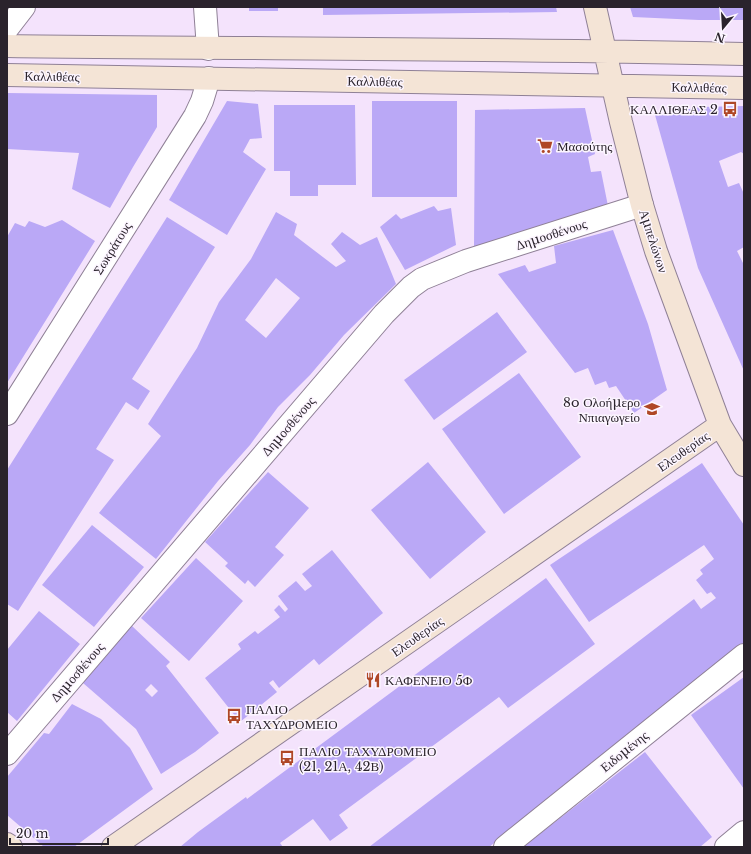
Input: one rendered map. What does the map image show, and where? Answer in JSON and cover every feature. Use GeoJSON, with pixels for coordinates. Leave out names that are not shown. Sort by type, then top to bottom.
{"type":"FeatureCollection","features":[{"type":"Feature","properties":{"kind":"street"},"geometry":{"type":"LineString","coordinates":[[7,29],[24,7]]}},
{"type":"Feature","properties":{"kind":"street"},"geometry":{"type":"LineString","coordinates":[[205,7],[208,49]]}},
{"type":"Feature","properties":{"kind":"street","name":"Αμπελώνων"},"geometry":{"type":"LineString","coordinates":[[595,7],[642,205],[656,250],[720,425],[744,465]]}},
{"type":"Feature","properties":{"kind":"street"},"geometry":{"type":"LineString","coordinates":[[7,46],[208,49],[605,51],[744,54]]}},
{"type":"Feature","properties":{"kind":"street","name":"Καλλιθέας"},"geometry":{"type":"LineString","coordinates":[[7,75],[744,88]]}},
{"type":"Feature","properties":{"kind":"street","name":"Σωκράτους"},"geometry":{"type":"LineString","coordinates":[[7,414],[195,116],[202,101],[209,78]]}},
{"type":"Feature","properties":{"kind":"street","name":"Δημοσθένους"},"geometry":{"type":"LineString","coordinates":[[7,754],[384,314],[411,287],[422,279],[466,262],[642,205]]}},
{"type":"Feature","properties":{"kind":"street","name":"Ελευθερίας"},"geometry":{"type":"LineString","coordinates":[[113,847],[720,425]]}},
{"type":"Feature","properties":{"kind":"street","name":"Ειδομένης"},"geometry":{"type":"LineString","coordinates":[[505,847],[744,655]]}},
{"type":"Feature","properties":{"kind":"street"},"geometry":{"type":"LineString","coordinates":[[726,847],[744,832]]}},
{"type":"Feature","properties":{"kind":"street"},"geometry":{"type":"LineString","coordinates":[[7,844],[11,847]]}},
{"type":"Feature","properties":{"kind":"building"},"geometry":{"type":"Polygon","coordinates":[[[249,7],[278,7],[278,11],[249,11],[249,7]]]}},
{"type":"Feature","properties":{"kind":"building"},"geometry":{"type":"Polygon","coordinates":[[[323,7],[556,7],[557,12],[323,15],[323,7]]]}},
{"type":"Feature","properties":{"kind":"building"},"geometry":{"type":"Polygon","coordinates":[[[630,7],[744,7],[744,20],[699,20],[633,17],[630,7]]]}},
{"type":"Feature","properties":{"kind":"building"},"geometry":{"type":"Polygon","coordinates":[[[7,93],[157,95],[157,127],[110,208],[72,189],[79,153],[7,149],[7,93]]]}},
{"type":"Feature","properties":{"kind":"building"},"geometry":{"type":"Polygon","coordinates":[[[227,101],[258,104],[262,138],[250,139],[243,152],[266,169],[227,235],[169,200],[227,101]]]}},
{"type":"Feature","properties":{"kind":"building"},"geometry":{"type":"Polygon","coordinates":[[[372,101],[457,101],[457,197],[372,197],[372,101]]]}},
{"type":"Feature","properties":{"kind":"building"},"geometry":{"type":"Polygon","coordinates":[[[274,105],[355,105],[356,185],[318,185],[318,196],[290,196],[290,171],[274,171],[274,105]]]}},
{"type":"Feature","properties":{"kind":"building"},"geometry":{"type":"Polygon","coordinates":[[[744,106],[744,154],[741,152],[719,161],[728,187],[739,183],[744,194],[744,247],[737,251],[744,265],[744,371],[698,268],[655,115],[701,107],[744,106]]]}},
{"type":"Feature","properties":{"kind":"building"},"geometry":{"type":"Polygon","coordinates":[[[585,108],[595,154],[588,157],[591,172],[601,171],[608,206],[474,247],[475,110],[585,108]]]}},
{"type":"Feature","properties":{"kind":"building"},"geometry":{"type":"Polygon","coordinates":[[[434,206],[438,211],[451,208],[456,245],[405,270],[380,227],[396,214],[401,219],[434,206]]]}},
{"type":"Feature","properties":{"kind":"building"},"geometry":{"type":"Polygon","coordinates":[[[276,212],[297,224],[294,235],[336,267],[346,261],[331,244],[342,232],[360,245],[377,237],[396,284],[344,335],[310,375],[278,407],[250,445],[218,481],[156,559],[99,513],[161,436],[148,424],[197,348],[219,302],[251,259],[276,212]],[[276,278],[245,320],[266,338],[300,298],[276,278]]]}},
{"type":"Feature","properties":{"kind":"building"},"geometry":{"type":"Polygon","coordinates":[[[167,217],[215,247],[132,379],[150,391],[138,410],[126,402],[96,449],[114,460],[18,611],[7,604],[7,470],[167,217]]]}},
{"type":"Feature","properties":{"kind":"building"},"geometry":{"type":"Polygon","coordinates":[[[62,220],[95,241],[7,383],[7,237],[15,223],[25,227],[29,221],[45,227],[62,220]]]}},
{"type":"Feature","properties":{"kind":"building"},"geometry":{"type":"Polygon","coordinates":[[[613,230],[648,324],[667,390],[634,413],[616,386],[609,388],[606,381],[595,385],[588,368],[575,373],[498,274],[525,265],[529,272],[556,263],[554,246],[613,230]]]}},
{"type":"Feature","properties":{"kind":"building"},"geometry":{"type":"Polygon","coordinates":[[[497,312],[527,352],[434,420],[404,380],[497,312]]]}},
{"type":"Feature","properties":{"kind":"building"},"geometry":{"type":"Polygon","coordinates":[[[519,373],[581,457],[504,514],[442,429],[519,373]]]}},
{"type":"Feature","properties":{"kind":"building"},"geometry":{"type":"Polygon","coordinates":[[[428,462],[486,532],[430,579],[371,510],[428,462]]]}},
{"type":"Feature","properties":{"kind":"building"},"geometry":{"type":"Polygon","coordinates":[[[702,463],[744,525],[744,651],[489,847],[369,847],[694,599],[701,609],[716,598],[711,592],[707,594],[696,580],[703,574],[700,570],[714,559],[704,545],[589,622],[550,565],[702,463]]]}},
{"type":"Feature","properties":{"kind":"building"},"geometry":{"type":"Polygon","coordinates":[[[268,472],[309,508],[275,547],[284,555],[255,587],[248,580],[245,584],[225,566],[228,563],[205,542],[268,472]]]}},
{"type":"Feature","properties":{"kind":"building"},"geometry":{"type":"Polygon","coordinates":[[[92,525],[144,567],[94,627],[42,585],[92,525]]]}},
{"type":"Feature","properties":{"kind":"building"},"geometry":{"type":"Polygon","coordinates":[[[332,550],[383,613],[319,665],[314,659],[279,688],[273,680],[269,683],[277,692],[240,722],[205,678],[241,649],[238,644],[255,631],[258,634],[280,617],[274,610],[279,605],[285,612],[288,609],[278,596],[296,581],[305,591],[312,586],[302,574],[332,550]]]}},
{"type":"Feature","properties":{"kind":"building"},"geometry":{"type":"Polygon","coordinates":[[[196,558],[243,601],[189,661],[141,618],[196,558]]]}},
{"type":"Feature","properties":{"kind":"building"},"geometry":{"type":"Polygon","coordinates":[[[546,578],[595,644],[508,708],[499,697],[339,815],[348,828],[330,841],[313,819],[280,843],[283,847],[180,847],[198,832],[246,797],[247,799],[546,578]]]}},
{"type":"Feature","properties":{"kind":"building"},"geometry":{"type":"Polygon","coordinates":[[[39,611],[80,644],[17,721],[7,712],[7,650],[39,611]]]}},
{"type":"Feature","properties":{"kind":"building"},"geometry":{"type":"Polygon","coordinates":[[[132,626],[170,662],[166,666],[219,733],[195,752],[161,774],[136,729],[83,683],[104,656],[132,626]],[[151,684],[145,690],[152,697],[158,691],[151,684]]]}},
{"type":"Feature","properties":{"kind":"building"},"geometry":{"type":"Polygon","coordinates":[[[744,677],[744,789],[691,715],[744,677]]]}},
{"type":"Feature","properties":{"kind":"building"},"geometry":{"type":"Polygon","coordinates":[[[72,704],[101,719],[130,748],[153,789],[74,847],[44,847],[7,815],[7,777],[44,733],[49,734],[72,704]]]}},
{"type":"Feature","properties":{"kind":"building"},"geometry":{"type":"Polygon","coordinates":[[[645,752],[712,837],[700,847],[523,847],[645,752]]]}},
{"type":"Feature","properties":{"kind":"place","name":"ΚΑΛΛΙΘΕΑΣ 2"},"geometry":{"type":"Point","coordinates":[730,109]}},
{"type":"Feature","properties":{"kind":"place","name":"Μασούτης"},"geometry":{"type":"Point","coordinates":[545,146]}},
{"type":"Feature","properties":{"kind":"place","name":"8o Ολοήμερο Νπιαγωγείο"},"geometry":{"type":"Point","coordinates":[652,409]}},
{"type":"Feature","properties":{"kind":"place","name":"ΚΑΦΕΝΕΙΟ 5Φ"},"geometry":{"type":"Point","coordinates":[373,680]}},
{"type":"Feature","properties":{"kind":"place","name":"ΠΑΛΙΟ ΤΑΧΥΔΡΟΜΕΙΟ"},"geometry":{"type":"Point","coordinates":[234,716]}},
{"type":"Feature","properties":{"kind":"place","name":"ΠΑΛΙΟ ΤΑΧΥΔΡΟΜΕΙΟ (21, 21Α, 42Β)"},"geometry":{"type":"Point","coordinates":[287,758]}}]}
